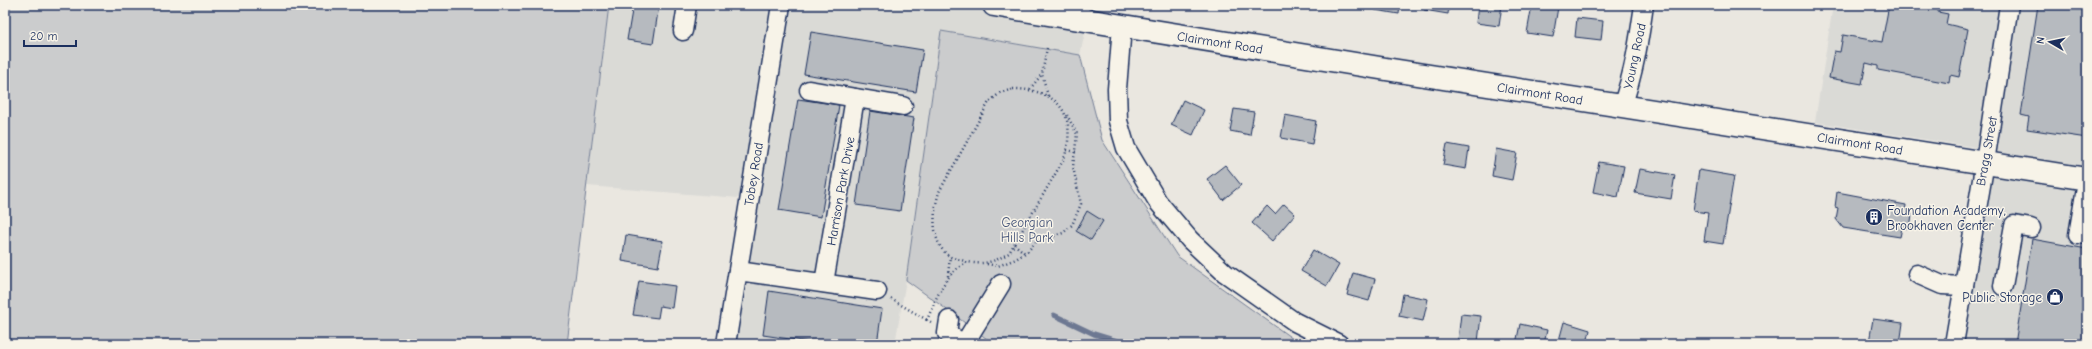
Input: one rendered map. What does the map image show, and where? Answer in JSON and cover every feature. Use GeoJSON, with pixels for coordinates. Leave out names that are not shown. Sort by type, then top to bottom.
{"type":"FeatureCollection","features":[{"type":"Feature","properties":{"kind":"main road","name":"Clairmont Road"},"geometry":{"type":"LineString","coordinates":[[994,5],[1079,12],[1122,26],[1985,162],[2087,180]]}},
{"type":"Feature","properties":{"kind":"street"},"geometry":{"type":"LineString","coordinates":[[682,31],[687,5]]}},
{"type":"Feature","properties":{"kind":"street","name":"Tobey Road"},"geometry":{"type":"LineString","coordinates":[[726,344],[781,5]]}},
{"type":"Feature","properties":{"kind":"street","name":"Young Road"},"geometry":{"type":"LineString","coordinates":[[1622,106],[1635,64],[1644,5]]}},
{"type":"Feature","properties":{"kind":"street","name":"Bragg Street"},"geometry":{"type":"LineString","coordinates":[[1954,344],[1985,162],[2009,5]]}},
{"type":"Feature","properties":{"kind":"street"},"geometry":{"type":"LineString","coordinates":[[1122,26],[1116,89],[1118,121],[1126,148],[1158,202],[1190,240],[1225,273],[1295,322],[1339,344]]}},
{"type":"Feature","properties":{"kind":"street"},"geometry":{"type":"LineString","coordinates":[[809,90],[903,106]]}},
{"type":"Feature","properties":{"kind":"street","name":"Harrison Park Drive"},"geometry":{"type":"LineString","coordinates":[[824,283],[855,98]]}},
{"type":"Feature","properties":{"kind":"street"},"geometry":{"type":"LineString","coordinates":[[2076,235],[2087,180]]}},
{"type":"Feature","properties":{"kind":"street"},"geometry":{"type":"LineString","coordinates":[[2004,286],[2014,225],[2031,228]]}},
{"type":"Feature","properties":{"kind":"street"},"geometry":{"type":"LineString","coordinates":[[738,271],[877,291]]}},
{"type":"Feature","properties":{"kind":"street"},"geometry":{"type":"LineString","coordinates":[[1917,274],[1942,285],[1964,286]]}},
{"type":"Feature","properties":{"kind":"street"},"geometry":{"type":"LineString","coordinates":[[948,327],[963,344],[1001,284]]}},
{"type":"Feature","properties":{"kind":"path"},"geometry":{"type":"LineString","coordinates":[[1047,48],[1042,74],[1048,96]]}},
{"type":"Feature","properties":{"kind":"path"},"geometry":{"type":"LineString","coordinates":[[1030,89],[1042,74]]}},
{"type":"Feature","properties":{"kind":"path"},"geometry":{"type":"LineString","coordinates":[[1013,89],[1030,89],[1048,96],[1058,102],[1066,113],[1077,134],[1074,178],[1080,204],[1072,225],[1064,233],[1036,242],[1025,253],[998,266],[967,262],[950,256],[938,242],[934,225],[934,207],[939,192],[989,102],[1000,93],[1013,89]]}},
{"type":"Feature","properties":{"kind":"path"},"geometry":{"type":"LineString","coordinates":[[985,264],[997,260],[1009,253],[1064,159],[1069,129],[1066,113]]}},
{"type":"Feature","properties":{"kind":"path"},"geometry":{"type":"LineString","coordinates":[[1066,150],[1076,152]]}},
{"type":"Feature","properties":{"kind":"path"},"geometry":{"type":"LineString","coordinates":[[1014,244],[1025,253]]}},
{"type":"Feature","properties":{"kind":"path"},"geometry":{"type":"LineString","coordinates":[[927,320],[948,276],[950,256]]}},
{"type":"Feature","properties":{"kind":"path"},"geometry":{"type":"LineString","coordinates":[[948,276],[957,267],[967,262]]}},
{"type":"Feature","properties":{"kind":"path"},"geometry":{"type":"LineString","coordinates":[[877,291],[927,320],[948,327]]}},
{"type":"Feature","properties":{"kind":"shaded area"},"geometry":{"type":"Polygon","coordinates":[[[609,5],[1091,5],[1080,55],[941,31],[906,280],[895,344],[717,344],[739,198],[587,186],[609,5]]]}},
{"type":"Feature","properties":{"kind":"shaded area"},"geometry":{"type":"Polygon","coordinates":[[[1833,5],[2087,5],[2087,344],[1956,344],[1986,149],[1815,122],[1833,5]]]}},
{"type":"Feature","properties":{"kind":"green space"},"geometry":{"type":"Polygon","coordinates":[[[5,5],[609,5],[567,344],[5,344],[5,5]]]}},
{"type":"Feature","properties":{"kind":"green space","name":"Georgian Hills Park"},"geometry":{"type":"Polygon","coordinates":[[[941,31],[1080,55],[1102,140],[1177,256],[1300,344],[994,344],[906,280],[941,31]]]}},
{"type":"Feature","properties":{"kind":"building"},"geometry":{"type":"Polygon","coordinates":[[[633,5],[659,5],[653,44],[627,40],[633,5]]]}},
{"type":"Feature","properties":{"kind":"building"},"geometry":{"type":"Polygon","coordinates":[[[1375,5],[1400,5],[1399,14],[1375,10],[1375,5]]]}},
{"type":"Feature","properties":{"kind":"building"},"geometry":{"type":"Polygon","coordinates":[[[1425,5],[1449,5],[1448,14],[1424,10],[1425,5]]]}},
{"type":"Feature","properties":{"kind":"building"},"geometry":{"type":"Polygon","coordinates":[[[1478,5],[1502,5],[1499,26],[1476,23],[1478,5]]]}},
{"type":"Feature","properties":{"kind":"building"},"geometry":{"type":"Polygon","coordinates":[[[1532,5],[1558,7],[1553,37],[1527,33],[1532,5]]]}},
{"type":"Feature","properties":{"kind":"building"},"geometry":{"type":"Polygon","coordinates":[[[1889,5],[1939,6],[1938,12],[1948,14],[1946,24],[1968,29],[1959,77],[1950,75],[1949,83],[1878,70],[1878,66],[1866,63],[1862,84],[1829,78],[1834,51],[1840,52],[1843,35],[1882,42],[1889,5]]]}},
{"type":"Feature","properties":{"kind":"building"},"geometry":{"type":"Polygon","coordinates":[[[2038,5],[2087,5],[2087,138],[2027,129],[2029,117],[2021,115],[2038,5]]]}},
{"type":"Feature","properties":{"kind":"building"},"geometry":{"type":"Polygon","coordinates":[[[1577,18],[1603,21],[1601,40],[1575,37],[1577,18]]]}},
{"type":"Feature","properties":{"kind":"building"},"geometry":{"type":"Polygon","coordinates":[[[811,32],[923,50],[916,92],[804,74],[811,32]]]}},
{"type":"Feature","properties":{"kind":"building"},"geometry":{"type":"Polygon","coordinates":[[[798,99],[839,105],[821,217],[779,210],[798,99]]]}},
{"type":"Feature","properties":{"kind":"building"},"geometry":{"type":"Polygon","coordinates":[[[1183,100],[1204,110],[1193,135],[1171,125],[1183,100]]]}},
{"type":"Feature","properties":{"kind":"building"},"geometry":{"type":"Polygon","coordinates":[[[1234,109],[1254,112],[1250,135],[1230,131],[1234,109]]]}},
{"type":"Feature","properties":{"kind":"building"},"geometry":{"type":"Polygon","coordinates":[[[870,111],[914,118],[900,211],[856,205],[870,111]]]}},
{"type":"Feature","properties":{"kind":"building"},"geometry":{"type":"Polygon","coordinates":[[[1285,115],[1316,121],[1312,144],[1281,138],[1285,115]]]}},
{"type":"Feature","properties":{"kind":"building"},"geometry":{"type":"Polygon","coordinates":[[[1447,144],[1469,148],[1466,169],[1443,165],[1447,144]]]}},
{"type":"Feature","properties":{"kind":"building"},"geometry":{"type":"Polygon","coordinates":[[[1496,149],[1517,153],[1512,180],[1492,176],[1496,149]]]}},
{"type":"Feature","properties":{"kind":"building"},"geometry":{"type":"Polygon","coordinates":[[[1599,162],[1624,166],[1618,197],[1593,192],[1599,162]]]}},
{"type":"Feature","properties":{"kind":"building"},"geometry":{"type":"Polygon","coordinates":[[[1225,165],[1241,185],[1223,200],[1207,179],[1225,165]]]}},
{"type":"Feature","properties":{"kind":"building"},"geometry":{"type":"Polygon","coordinates":[[[1640,169],[1675,175],[1671,199],[1635,193],[1640,169]]]}},
{"type":"Feature","properties":{"kind":"building"},"geometry":{"type":"Polygon","coordinates":[[[1699,170],[1734,176],[1723,244],[1704,241],[1708,213],[1693,211],[1699,170]]]}},
{"type":"Feature","properties":{"kind":"building","name":"Foundation Academy, Brookhaven Center"},"geometry":{"type":"Polygon","coordinates":[[[1837,192],[1906,205],[1905,213],[1912,214],[1910,229],[1902,228],[1900,237],[1843,228],[1836,219],[1838,208],[1835,207],[1837,192]]]}},
{"type":"Feature","properties":{"kind":"building"},"geometry":{"type":"Polygon","coordinates":[[[1284,204],[1295,214],[1272,241],[1252,223],[1267,206],[1275,214],[1284,204]]]}},
{"type":"Feature","properties":{"kind":"building"},"geometry":{"type":"Polygon","coordinates":[[[1087,211],[1103,221],[1091,240],[1076,231],[1087,211]]]}},
{"type":"Feature","properties":{"kind":"building"},"geometry":{"type":"Polygon","coordinates":[[[626,235],[663,241],[658,267],[622,261],[626,235]]]}},
{"type":"Feature","properties":{"kind":"building","name":"Public Storage"},"geometry":{"type":"Polygon","coordinates":[[[2032,239],[2087,249],[2087,344],[2015,344],[2032,239]]]}},
{"type":"Feature","properties":{"kind":"building"},"geometry":{"type":"Polygon","coordinates":[[[1313,250],[1339,265],[1327,286],[1301,271],[1313,250]]]}},
{"type":"Feature","properties":{"kind":"building"},"geometry":{"type":"Polygon","coordinates":[[[1353,273],[1375,279],[1369,301],[1347,295],[1353,273]]]}},
{"type":"Feature","properties":{"kind":"building"},"geometry":{"type":"Polygon","coordinates":[[[639,281],[675,286],[672,308],[660,306],[658,318],[633,315],[639,281]]]}},
{"type":"Feature","properties":{"kind":"building"},"geometry":{"type":"Polygon","coordinates":[[[769,291],[882,309],[877,344],[823,344],[763,335],[769,291]]]}},
{"type":"Feature","properties":{"kind":"building"},"geometry":{"type":"Polygon","coordinates":[[[1403,294],[1428,299],[1423,321],[1399,316],[1403,294]]]}},
{"type":"Feature","properties":{"kind":"building"},"geometry":{"type":"Polygon","coordinates":[[[1461,314],[1481,316],[1478,342],[1458,340],[1461,314]]]}},
{"type":"Feature","properties":{"kind":"building"},"geometry":{"type":"Polygon","coordinates":[[[1873,319],[1903,323],[1900,344],[1869,342],[1873,319]]]}},
{"type":"Feature","properties":{"kind":"building"},"geometry":{"type":"Polygon","coordinates":[[[1564,322],[1590,330],[1588,339],[1603,344],[1558,344],[1564,322]]]}},
{"type":"Feature","properties":{"kind":"building"},"geometry":{"type":"Polygon","coordinates":[[[1520,324],[1547,330],[1544,344],[1516,344],[1520,324]]]}},
{"type":"Feature","properties":{"kind":"building"},"geometry":{"type":"Polygon","coordinates":[[[639,340],[667,344],[638,344],[639,340]]]}},
{"type":"Feature","properties":{"kind":"waterway"},"geometry":{"type":"LineString","coordinates":[[1054,315],[1094,334],[1127,344]]}},
{"type":"Feature","properties":{"kind":"place","name":"Foundation Academy, Brookhaven Center"},"geometry":{"type":"Point","coordinates":[1874,217]}},
{"type":"Feature","properties":{"kind":"place","name":"Public Storage"},"geometry":{"type":"Point","coordinates":[2055,297]}}]}
